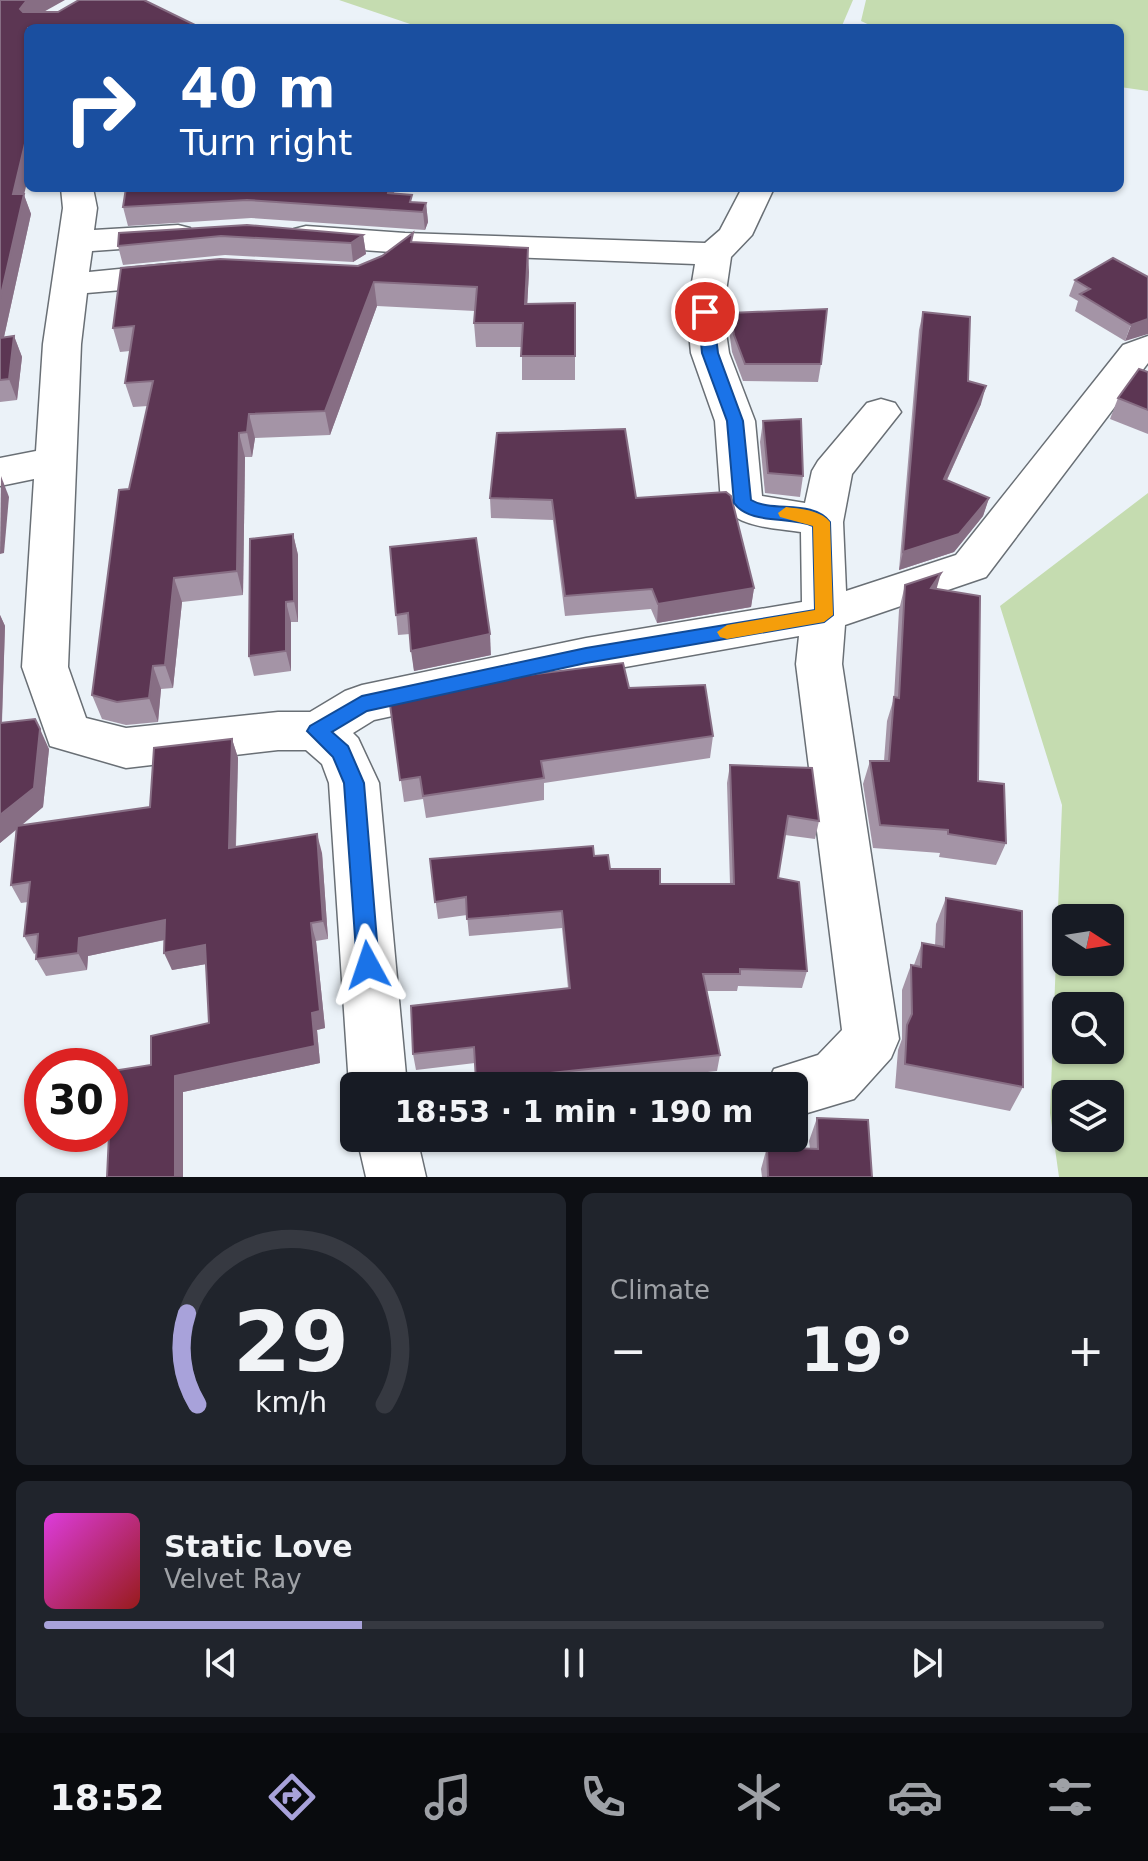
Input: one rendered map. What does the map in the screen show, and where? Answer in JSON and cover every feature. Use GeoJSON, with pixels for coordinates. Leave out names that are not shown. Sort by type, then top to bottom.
{"type":"FeatureCollection","features":[{"type":"Feature","properties":{"kind":"street"},"geometry":{"type":"LineString","coordinates":[[78,192],[80,208],[62,344],[45,667],[67,732],[126,748],[278,731],[317,731],[362,704],[586,656],[824,615],[971,566],[1136,353],[1148,348]]}},
{"type":"Feature","properties":{"kind":"street"},"geometry":{"type":"LineString","coordinates":[[756,192],[735,235],[714,254],[705,312],[710,353],[735,421],[742,503],[750,509],[805,515],[822,522]]}},
{"type":"Feature","properties":{"kind":"street"},"geometry":{"type":"LineString","coordinates":[[76,242],[203,234]]}},
{"type":"Feature","properties":{"kind":"street"},"geometry":{"type":"LineString","coordinates":[[280,234],[405,243],[714,254]]}},
{"type":"Feature","properties":{"kind":"street"},"geometry":{"type":"LineString","coordinates":[[361,276],[387,260],[405,243]]}},
{"type":"Feature","properties":{"kind":"street"},"geometry":{"type":"LineString","coordinates":[[70,284],[210,271]]}},
{"type":"Feature","properties":{"kind":"street"},"geometry":{"type":"LineString","coordinates":[[808,1086],[834,1079],[871,1039],[819,664],[824,615],[822,522],[832,471],[881,412]]}},
{"type":"Feature","properties":{"kind":"street"},"geometry":{"type":"LineString","coordinates":[[0,472],[58,461]]}},
{"type":"Feature","properties":{"kind":"street"},"geometry":{"type":"LineString","coordinates":[[317,731],[341,752],[354,783],[377,1072]]}},
{"type":"Feature","properties":{"kind":"street"},"geometry":{"type":"LineString","coordinates":[[390,1152],[396,1177]]}},
{"type":"Feature","properties":{"kind":"green space"},"geometry":{"type":"Polygon","coordinates":[[[339,0],[853,0],[843,24],[410,24],[339,0]]]}},
{"type":"Feature","properties":{"kind":"green space"},"geometry":{"type":"Polygon","coordinates":[[[866,0],[1148,0],[1148,91],[1124,88],[1124,24],[867,24],[861,21],[866,0]]]}},
{"type":"Feature","properties":{"kind":"green space"},"geometry":{"type":"Polygon","coordinates":[[[1148,493],[1148,1177],[1059,1177],[1055,1152],[1124,1152],[1124,1080],[1052,1080],[1052,1127],[1050,1113],[1052,1062],[1124,1064],[1124,992],[1055,992],[1055,976],[1124,976],[1124,904],[1058,904],[1062,805],[1000,606],[1148,493]]]}},
{"type":"Feature","properties":{"kind":"building"},"geometry":{"type":"Polygon","coordinates":[[[0,0],[27,0],[20,9],[23,12],[58,12],[79,0],[144,0],[193,24],[24,24],[24,148],[13,194],[24,194],[0,299],[0,0]]]}},
{"type":"Feature","properties":{"kind":"building"},"geometry":{"type":"Polygon","coordinates":[[[125,192],[388,192],[412,195],[410,202],[426,203],[423,212],[247,200],[123,207],[125,192]]]}},
{"type":"Feature","properties":{"kind":"building"},"geometry":{"type":"Polygon","coordinates":[[[247,225],[363,235],[351,243],[221,236],[118,246],[119,233],[247,225]]]}},
{"type":"Feature","properties":{"kind":"building"},"geometry":{"type":"Polygon","coordinates":[[[413,233],[411,242],[528,248],[525,304],[575,303],[575,356],[521,356],[523,323],[474,323],[477,287],[374,282],[325,411],[249,414],[247,432],[239,433],[237,571],[174,578],[165,665],[153,666],[149,698],[117,702],[92,695],[119,490],[129,489],[153,381],[125,383],[134,326],[113,328],[121,268],[220,259],[358,266],[382,256],[413,233]]]}},
{"type":"Feature","properties":{"kind":"building"},"geometry":{"type":"Polygon","coordinates":[[[1113,258],[1148,277],[1148,319],[1131,325],[1080,294],[1090,289],[1075,280],[1113,258]]]}},
{"type":"Feature","properties":{"kind":"building"},"geometry":{"type":"Polygon","coordinates":[[[827,309],[821,364],[745,364],[730,313],[827,309]]]}},
{"type":"Feature","properties":{"kind":"building"},"geometry":{"type":"Polygon","coordinates":[[[923,312],[970,317],[968,381],[986,386],[944,479],[989,498],[959,534],[903,552],[923,312]]]}},
{"type":"Feature","properties":{"kind":"building"},"geometry":{"type":"Polygon","coordinates":[[[14,336],[9,379],[0,380],[0,338],[14,336]]]}},
{"type":"Feature","properties":{"kind":"building"},"geometry":{"type":"Polygon","coordinates":[[[1139,369],[1148,372],[1148,410],[1118,398],[1139,369]]]}},
{"type":"Feature","properties":{"kind":"building"},"geometry":{"type":"Polygon","coordinates":[[[801,419],[803,476],[768,473],[763,421],[801,419]]]}},
{"type":"Feature","properties":{"kind":"building"},"geometry":{"type":"Polygon","coordinates":[[[625,429],[636,498],[726,492],[731,496],[754,588],[658,604],[652,589],[565,596],[552,500],[490,498],[497,433],[625,429]]]}},
{"type":"Feature","properties":{"kind":"building"},"geometry":{"type":"Polygon","coordinates":[[[293,534],[294,601],[286,602],[286,651],[249,656],[250,539],[293,534]]]}},
{"type":"Feature","properties":{"kind":"building"},"geometry":{"type":"Polygon","coordinates":[[[476,538],[490,634],[411,651],[408,613],[396,615],[390,547],[476,538]]]}},
{"type":"Feature","properties":{"kind":"building"},"geometry":{"type":"Polygon","coordinates":[[[941,573],[931,588],[980,596],[978,781],[1004,784],[1006,843],[948,834],[948,830],[880,825],[870,761],[889,761],[894,697],[899,698],[905,585],[941,573]]]}},
{"type":"Feature","properties":{"kind":"building"},"geometry":{"type":"Polygon","coordinates":[[[623,663],[629,688],[705,685],[713,736],[541,761],[544,778],[423,796],[420,777],[400,780],[389,697],[496,674],[497,679],[623,663]]]}},
{"type":"Feature","properties":{"kind":"building"},"geometry":{"type":"Polygon","coordinates":[[[35,719],[40,729],[34,788],[0,815],[0,723],[35,719]]]}},
{"type":"Feature","properties":{"kind":"building"},"geometry":{"type":"Polygon","coordinates":[[[232,739],[229,848],[317,834],[323,921],[311,923],[320,1011],[312,1013],[315,1046],[175,1076],[175,1177],[107,1177],[108,1152],[128,1152],[128,1069],[151,1065],[151,1036],[209,1023],[205,945],[164,953],[165,920],[79,938],[78,953],[36,959],[38,934],[24,936],[30,882],[11,885],[17,826],[150,807],[154,748],[232,739]]]}},
{"type":"Feature","properties":{"kind":"building"},"geometry":{"type":"Polygon","coordinates":[[[730,765],[812,768],[819,821],[788,816],[778,878],[799,882],[807,971],[740,969],[740,974],[703,974],[720,1055],[560,1072],[475,1072],[474,1047],[413,1054],[411,1006],[570,988],[562,911],[467,919],[466,897],[435,902],[430,859],[593,846],[594,856],[608,855],[610,869],[660,869],[660,884],[734,884],[730,765]]]}},
{"type":"Feature","properties":{"kind":"building"},"geometry":{"type":"Polygon","coordinates":[[[946,898],[1022,911],[1023,1087],[905,1064],[907,1025],[912,1014],[911,965],[921,967],[922,943],[944,947],[946,898]]]}},
{"type":"Feature","properties":{"kind":"building"},"geometry":{"type":"Polygon","coordinates":[[[817,1118],[868,1120],[872,1177],[768,1177],[767,1152],[808,1152],[808,1149],[818,1149],[817,1118]]]}},
{"type":"Feature","properties":{"kind":"slow traffic"},"geometry":{"type":"LineString","coordinates":[[727,632],[824,615],[822,522],[805,515],[786,513]]}},
{"type":"Feature","properties":{"kind":"route"},"geometry":{"type":"LineString","coordinates":[[368,965],[354,783],[341,752],[317,731],[362,704],[586,656],[824,615],[822,522],[805,515],[750,509],[742,503],[735,421],[710,353],[705,312]]}}]}
